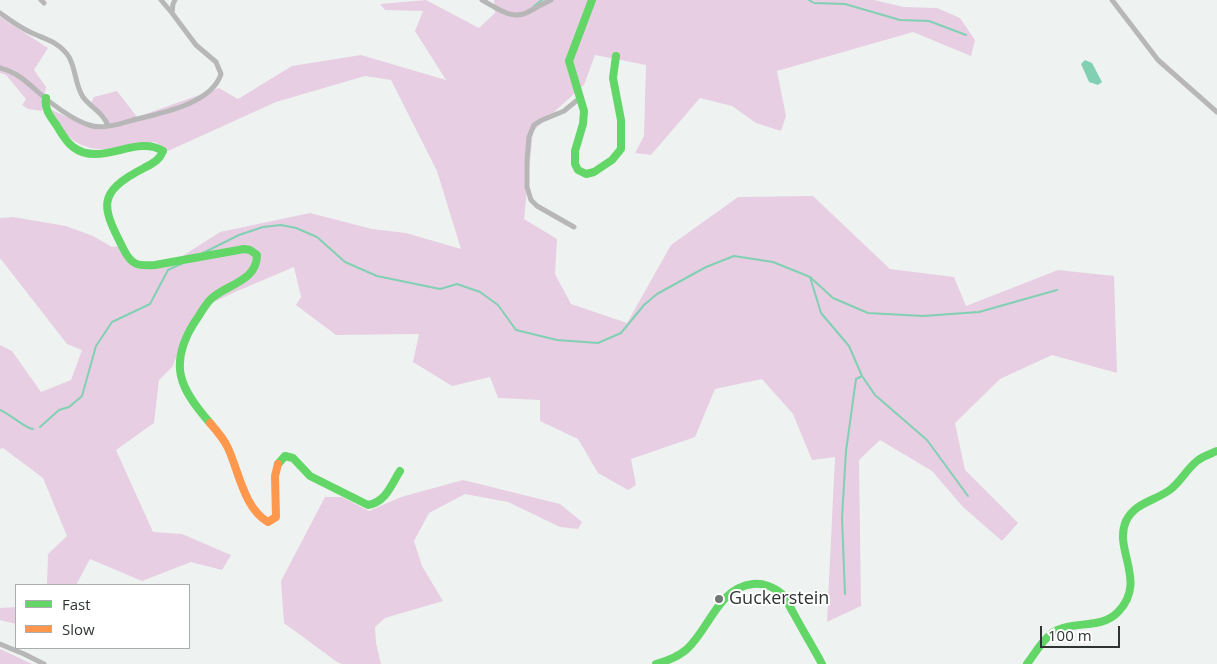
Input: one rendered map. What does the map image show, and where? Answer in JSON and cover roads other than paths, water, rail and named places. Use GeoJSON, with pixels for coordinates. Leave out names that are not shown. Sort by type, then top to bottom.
{"type":"FeatureCollection","features":[{"type":"Feature","properties":{"kind":"street"},"geometry":{"type":"LineString","coordinates":[[0,68],[18,75],[46,98],[79,120],[98,127],[155,115],[182,106],[208,91],[219,80],[221,74],[216,62],[196,45],[161,0]]}},
{"type":"Feature","properties":{"kind":"street"},"geometry":{"type":"LineString","coordinates":[[172,13],[175,0]]}},
{"type":"Feature","properties":{"kind":"street"},"geometry":{"type":"LineString","coordinates":[[482,0],[506,13],[517,15],[526,13],[551,0]]}},
{"type":"Feature","properties":{"kind":"street"},"geometry":{"type":"LineString","coordinates":[[592,0],[585,22],[570,55],[570,67],[584,106],[584,119],[574,158],[578,170],[583,174],[589,175],[612,160],[621,149],[621,120],[613,78],[616,56]]}},
{"type":"Feature","properties":{"kind":"street"},"geometry":{"type":"LineString","coordinates":[[1112,0],[1158,60],[1217,112]]}},
{"type":"Feature","properties":{"kind":"street"},"geometry":{"type":"LineString","coordinates":[[0,13],[20,27],[56,44],[64,50],[73,66],[80,92],[89,104],[102,115],[108,126]]}},
{"type":"Feature","properties":{"kind":"street"},"geometry":{"type":"LineString","coordinates":[[574,228],[536,206],[531,200],[527,187],[527,160],[529,136],[534,125],[559,114],[581,97]]}},
{"type":"Feature","properties":{"kind":"street"},"geometry":{"type":"LineString","coordinates":[[46,98],[45,108],[65,139],[77,150],[92,154],[102,154],[148,145],[160,148],[163,151],[160,159],[122,180],[111,193],[108,200],[107,214],[109,220],[125,254],[133,262],[141,266],[155,265],[244,249],[255,253],[258,261],[252,272],[215,295],[190,329],[184,342],[180,367],[182,384],[191,400],[225,440],[242,486],[263,520],[270,522],[276,517],[276,471],[279,460],[285,456],[289,455],[293,458],[302,469],[315,479],[368,505],[384,499],[400,472]]}},
{"type":"Feature","properties":{"kind":"street"},"geometry":{"type":"LineString","coordinates":[[1027,664],[1046,638],[1060,629],[1098,623],[1117,613],[1130,596],[1132,580],[1124,531],[1131,513],[1146,502],[1170,490],[1199,458],[1217,452]]}},
{"type":"Feature","properties":{"kind":"street"},"geometry":{"type":"LineString","coordinates":[[656,664],[683,652],[693,643],[727,596],[736,589],[753,584],[773,588],[783,595],[822,664]]}},
{"type":"Feature","properties":{"kind":"street"},"geometry":{"type":"LineString","coordinates":[[0,644],[44,664]]}},
{"type":"Feature","properties":{"kind":"waterway"},"geometry":{"type":"LineString","coordinates":[[534,6],[542,0]]}},
{"type":"Feature","properties":{"kind":"waterway"},"geometry":{"type":"LineString","coordinates":[[809,0],[814,3],[845,4],[900,20],[929,21],[966,35]]}},
{"type":"Feature","properties":{"kind":"waterway"},"geometry":{"type":"LineString","coordinates":[[203,253],[239,235],[263,227],[281,225],[296,228],[317,237],[345,262],[377,276],[440,289],[457,284],[480,292],[498,305],[516,330],[557,340],[598,343],[621,333],[644,305],[657,294],[706,267],[734,256],[773,262],[810,277],[833,298],[868,313],[923,316],[979,312],[1057,290]]}},
{"type":"Feature","properties":{"kind":"waterway"},"geometry":{"type":"LineString","coordinates":[[40,427],[59,410],[69,407],[82,396],[96,346],[112,322],[150,304],[168,270],[183,263]]}},
{"type":"Feature","properties":{"kind":"waterway"},"geometry":{"type":"LineString","coordinates":[[810,277],[821,313],[849,346],[862,376],[875,395],[927,440],[968,496]]}},
{"type":"Feature","properties":{"kind":"waterway"},"geometry":{"type":"LineString","coordinates":[[845,594],[842,518],[846,451],[856,379],[862,376]]}},
{"type":"Feature","properties":{"kind":"waterway"},"geometry":{"type":"LineString","coordinates":[[0,410],[26,427],[33,429]]}},
{"type":"Feature","properties":{"kind":"place","name":"Guckerstein"},"geometry":{"type":"Point","coordinates":[719,599]}}]}
